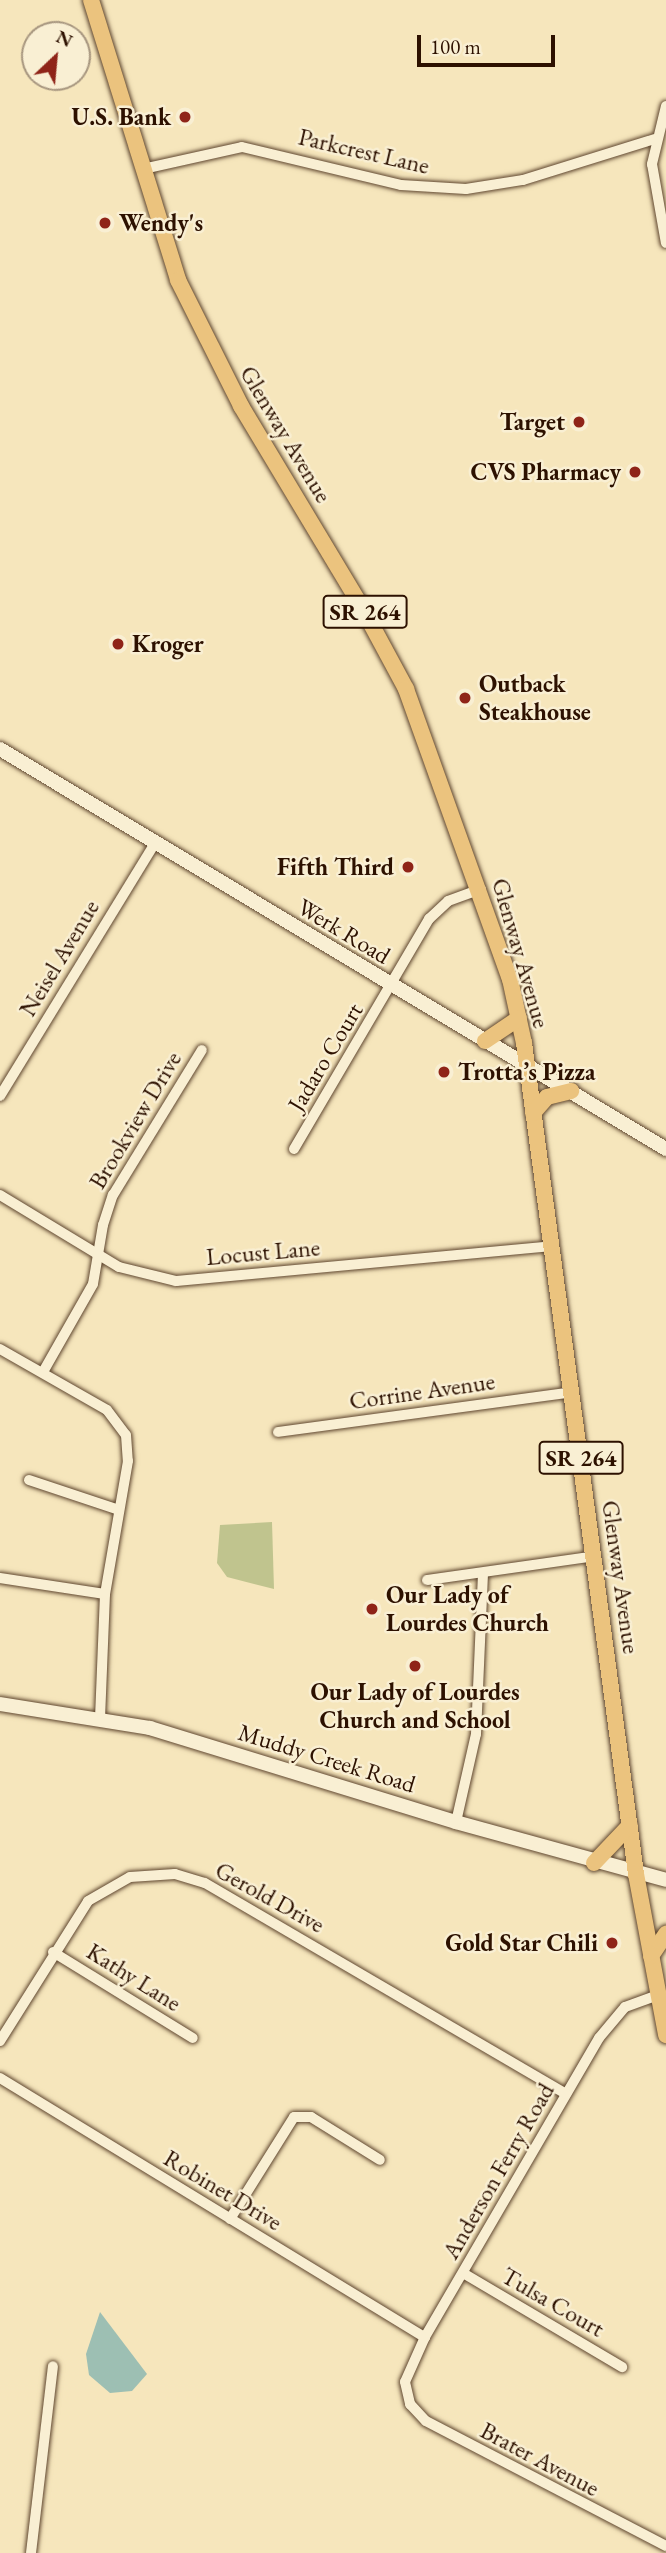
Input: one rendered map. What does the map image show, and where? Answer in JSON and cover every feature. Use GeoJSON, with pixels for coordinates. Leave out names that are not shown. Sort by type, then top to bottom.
{"type":"FeatureCollection","features":[{"type":"Feature","properties":{"kind":"main road","name":"Glenway Avenue"},"geometry":{"type":"LineString","coordinates":[[91,0],[178,280],[204,336],[406,689],[481,889],[519,1018],[595,1556],[636,1874],[666,2035]]}},
{"type":"Feature","properties":{"kind":"main road"},"geometry":{"type":"LineString","coordinates":[[485,1041],[519,1018]]}},
{"type":"Feature","properties":{"kind":"main road"},"geometry":{"type":"LineString","coordinates":[[533,1113],[547,1097],[571,1091]]}},
{"type":"Feature","properties":{"kind":"main road"},"geometry":{"type":"LineString","coordinates":[[594,1863],[630,1825]]}},
{"type":"Feature","properties":{"kind":"main road"},"geometry":{"type":"LineString","coordinates":[[651,1956],[666,1934]]}},
{"type":"Feature","properties":{"kind":"street"},"geometry":{"type":"LineString","coordinates":[[666,106],[655,139],[652,177],[666,243]]}},
{"type":"Feature","properties":{"kind":"street","name":"Parkcrest Lane"},"geometry":{"type":"LineString","coordinates":[[143,169],[242,146],[401,185],[466,189],[523,180],[655,139]]}},
{"type":"Feature","properties":{"kind":"street","name":"Werk Road"},"geometry":{"type":"LineString","coordinates":[[0,749],[391,986],[665,1146]]}},
{"type":"Feature","properties":{"kind":"street","name":"Neisel Avenue"},"geometry":{"type":"LineString","coordinates":[[0,1096],[155,843]]}},
{"type":"Feature","properties":{"kind":"street","name":"Jadaro Court"},"geometry":{"type":"LineString","coordinates":[[294,1149],[434,913],[448,901],[481,889]]}},
{"type":"Feature","properties":{"kind":"street","name":"Brookview Drive"},"geometry":{"type":"LineString","coordinates":[[43,1372],[93,1284],[114,1195],[202,1050]]}},
{"type":"Feature","properties":{"kind":"street","name":"Locust Lane"},"geometry":{"type":"LineString","coordinates":[[0,1195],[98,1254],[139,1275],[176,1281],[552,1246]]}},
{"type":"Feature","properties":{"kind":"street"},"geometry":{"type":"LineString","coordinates":[[0,1349],[107,1410],[122,1426],[128,1461],[105,1594],[100,1720]]}},
{"type":"Feature","properties":{"kind":"street","name":"Corrine Avenue"},"geometry":{"type":"LineString","coordinates":[[278,1432],[572,1392]]}},
{"type":"Feature","properties":{"kind":"street"},"geometry":{"type":"LineString","coordinates":[[29,1480],[119,1510]]}},
{"type":"Feature","properties":{"kind":"street"},"geometry":{"type":"LineString","coordinates":[[427,1580],[595,1556]]}},
{"type":"Feature","properties":{"kind":"street"},"geometry":{"type":"LineString","coordinates":[[456,1822],[476,1734],[482,1573]]}},
{"type":"Feature","properties":{"kind":"street"},"geometry":{"type":"LineString","coordinates":[[0,1578],[105,1594]]}},
{"type":"Feature","properties":{"kind":"street","name":"Muddy Creek Road"},"geometry":{"type":"LineString","coordinates":[[0,1704],[150,1728],[594,1863],[666,1880]]}},
{"type":"Feature","properties":{"kind":"street","name":"Gerold Drive"},"geometry":{"type":"LineString","coordinates":[[0,2040],[76,1913],[102,1891],[143,1874],[188,1877],[566,2094]]}},
{"type":"Feature","properties":{"kind":"street","name":"Kathy Lane"},"geometry":{"type":"LineString","coordinates":[[53,1952],[193,2038]]}},
{"type":"Feature","properties":{"kind":"street","name":"Anderson Ferry Road"},"geometry":{"type":"LineString","coordinates":[[407,2394],[405,2382],[425,2337],[609,2023],[633,2002],[658,1995]]}},
{"type":"Feature","properties":{"kind":"street","name":"Robinet Drive"},"geometry":{"type":"LineString","coordinates":[[0,2078],[425,2337]]}},
{"type":"Feature","properties":{"kind":"street"},"geometry":{"type":"LineString","coordinates":[[230,2219],[294,2117],[311,2117],[380,2160]]}},
{"type":"Feature","properties":{"kind":"street","name":"Tulsa Court"},"geometry":{"type":"LineString","coordinates":[[463,2273],[622,2367]]}},
{"type":"Feature","properties":{"kind":"street"},"geometry":{"type":"LineString","coordinates":[[31,2553],[53,2366]]}},
{"type":"Feature","properties":{"kind":"street","name":"Brater Avenue"},"geometry":{"type":"LineString","coordinates":[[407,2394],[426,2421],[666,2546]]}},
{"type":"Feature","properties":{"kind":"green space"},"geometry":{"type":"Polygon","coordinates":[[[272,1522],[274,1589],[227,1577],[217,1563],[220,1525],[272,1522]]]}},
{"type":"Feature","properties":{"kind":"water"},"geometry":{"type":"Polygon","coordinates":[[[100,2312],[147,2374],[132,2391],[110,2393],[89,2375],[86,2354],[100,2312]]]}},
{"type":"Feature","properties":{"kind":"place","name":"U.S. Bank"},"geometry":{"type":"Point","coordinates":[185,117]}},
{"type":"Feature","properties":{"kind":"place","name":"Wendy's"},"geometry":{"type":"Point","coordinates":[105,223]}},
{"type":"Feature","properties":{"kind":"place","name":"Target"},"geometry":{"type":"Point","coordinates":[579,422]}},
{"type":"Feature","properties":{"kind":"place","name":"CVS Pharmacy"},"geometry":{"type":"Point","coordinates":[635,472]}},
{"type":"Feature","properties":{"kind":"place","name":"Kroger"},"geometry":{"type":"Point","coordinates":[118,644]}},
{"type":"Feature","properties":{"kind":"place","name":"Outback Steakhouse"},"geometry":{"type":"Point","coordinates":[465,698]}},
{"type":"Feature","properties":{"kind":"place","name":"Fifth Third"},"geometry":{"type":"Point","coordinates":[408,867]}},
{"type":"Feature","properties":{"kind":"place","name":"Trotta’s Pizza"},"geometry":{"type":"Point","coordinates":[444,1072]}},
{"type":"Feature","properties":{"kind":"place","name":"Our Lady of Lourdes Church"},"geometry":{"type":"Point","coordinates":[372,1609]}},
{"type":"Feature","properties":{"kind":"place","name":"Our Lady of Lourdes Church and School"},"geometry":{"type":"Point","coordinates":[415,1666]}},
{"type":"Feature","properties":{"kind":"place","name":"Gold Star Chili"},"geometry":{"type":"Point","coordinates":[612,1943]}}]}
